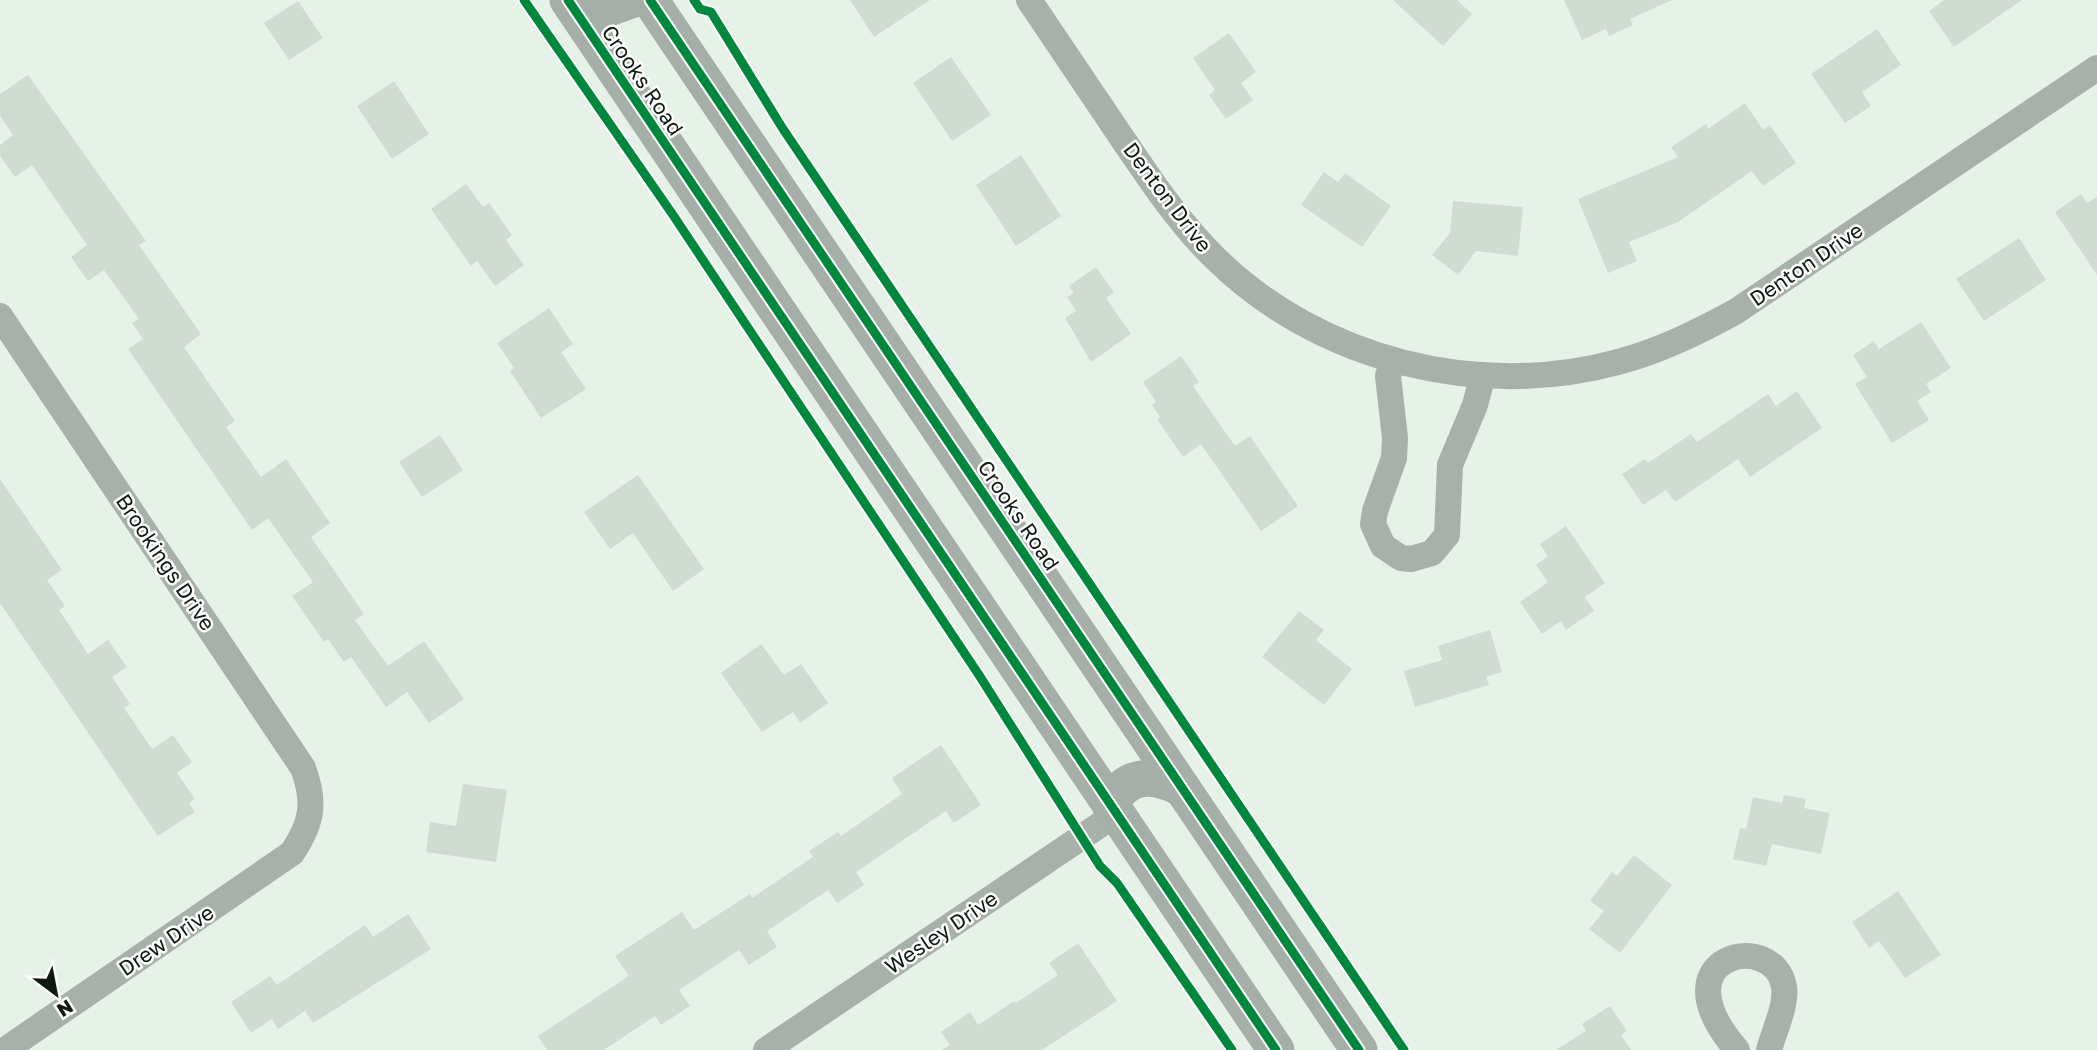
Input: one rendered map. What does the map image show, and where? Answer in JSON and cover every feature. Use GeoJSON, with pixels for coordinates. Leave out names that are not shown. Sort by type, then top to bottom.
{"type":"FeatureCollection","features":[{"type":"Feature","properties":{"kind":"main road"},"geometry":{"type":"LineString","coordinates":[[571,4],[600,11],[631,0]]}},
{"type":"Feature","properties":{"kind":"main road","name":"Crooks Road"},"geometry":{"type":"LineString","coordinates":[[650,0],[1359,1050]]}},
{"type":"Feature","properties":{"kind":"main road","name":"Crooks Road"},"geometry":{"type":"LineString","coordinates":[[571,4],[1276,1050]]}},
{"type":"Feature","properties":{"kind":"main road"},"geometry":{"type":"LineString","coordinates":[[1113,809],[1124,785],[1147,776],[1164,779],[1181,788]]}},
{"type":"Feature","properties":{"kind":"street","name":"Denton Drive"},"geometry":{"type":"LineString","coordinates":[[1029,0],[1162,196],[1217,260],[1253,291],[1310,327],[1345,344],[1393,360],[1446,372],[1482,375],[1577,371],[1618,362],[1697,333],[1745,305],[2097,68]]}},
{"type":"Feature","properties":{"kind":"street","name":"Brookings Drive"},"geometry":{"type":"LineString","coordinates":[[0,316],[303,768],[310,787],[312,816]]}},
{"type":"Feature","properties":{"kind":"street"},"geometry":{"type":"LineString","coordinates":[[1393,360],[1388,376],[1395,438],[1394,458],[1373,524],[1382,546],[1401,558],[1411,559],[1432,553],[1447,535],[1450,465],[1475,405],[1482,375]]}},
{"type":"Feature","properties":{"kind":"street","name":"Wesley Drive"},"geometry":{"type":"LineString","coordinates":[[766,1050],[1113,809]]}},
{"type":"Feature","properties":{"kind":"street","name":"Drew Drive"},"geometry":{"type":"LineString","coordinates":[[5,1050],[275,866],[292,853],[312,816]]}},
{"type":"Feature","properties":{"kind":"street"},"geometry":{"type":"LineString","coordinates":[[1737,1050],[1709,1009],[1707,984],[1721,964],[1745,955],[1771,963],[1784,984],[1785,997],[1769,1050]]}},
{"type":"Feature","properties":{"kind":"building"},"geometry":{"type":"Polygon","coordinates":[[[850,0],[930,0],[874,37],[850,0]]]}},
{"type":"Feature","properties":{"kind":"building"},"geometry":{"type":"Polygon","coordinates":[[[1393,0],[1457,0],[1472,14],[1443,46],[1393,0]]]}},
{"type":"Feature","properties":{"kind":"building"},"geometry":{"type":"Polygon","coordinates":[[[1564,0],[1672,0],[1630,19],[1633,25],[1609,36],[1606,29],[1582,40],[1564,0]]]}},
{"type":"Feature","properties":{"kind":"building"},"geometry":{"type":"Polygon","coordinates":[[[1944,0],[2022,0],[1954,47],[1929,11],[1944,0]]]}},
{"type":"Feature","properties":{"kind":"building"},"geometry":{"type":"Polygon","coordinates":[[[298,1],[323,38],[289,60],[264,23],[298,1]]]}},
{"type":"Feature","properties":{"kind":"building"},"geometry":{"type":"Polygon","coordinates":[[[1877,29],[1901,65],[1862,92],[1871,106],[1845,123],[1811,74],[1877,29]]]}},
{"type":"Feature","properties":{"kind":"building"},"geometry":{"type":"Polygon","coordinates":[[[1229,33],[1256,72],[1241,83],[1253,100],[1226,119],[1209,95],[1215,90],[1193,58],[1229,33]]]}},
{"type":"Feature","properties":{"kind":"building"},"geometry":{"type":"Polygon","coordinates":[[[951,57],[991,115],[952,141],[913,83],[951,57]]]}},
{"type":"Feature","properties":{"kind":"building"},"geometry":{"type":"Polygon","coordinates":[[[28,75],[146,241],[139,245],[201,334],[184,347],[235,421],[226,427],[261,477],[286,459],[330,523],[311,537],[364,614],[355,620],[388,666],[424,641],[464,699],[429,723],[407,692],[386,707],[351,657],[344,662],[328,639],[324,642],[292,596],[313,582],[268,518],[252,530],[128,349],[143,339],[132,323],[139,319],[104,270],[88,281],[71,257],[87,245],[32,165],[15,177],[0,156],[0,145],[13,135],[0,116],[0,94],[28,75]]]}},
{"type":"Feature","properties":{"kind":"building"},"geometry":{"type":"Polygon","coordinates":[[[394,81],[429,134],[392,159],[357,106],[394,81]]]}},
{"type":"Feature","properties":{"kind":"building"},"geometry":{"type":"Polygon","coordinates":[[[1745,103],[1763,130],[1770,125],[1796,163],[1763,186],[1752,171],[1678,222],[1629,242],[1637,261],[1608,273],[1578,199],[1678,157],[1671,147],[1706,124],[1708,129],[1745,103]]]}},
{"type":"Feature","properties":{"kind":"building"},"geometry":{"type":"Polygon","coordinates":[[[1021,155],[1061,216],[1016,246],[976,185],[1021,155]]]}},
{"type":"Feature","properties":{"kind":"building"},"geometry":{"type":"Polygon","coordinates":[[[1324,172],[1338,182],[1345,173],[1391,206],[1362,247],[1301,205],[1324,172]]]}},
{"type":"Feature","properties":{"kind":"building"},"geometry":{"type":"Polygon","coordinates":[[[466,184],[483,207],[489,203],[512,235],[506,240],[524,265],[495,286],[477,261],[471,266],[431,209],[466,184]]]}},
{"type":"Feature","properties":{"kind":"building"},"geometry":{"type":"Polygon","coordinates":[[[2081,194],[2087,203],[2097,197],[2097,275],[2055,212],[2081,194]]]}},
{"type":"Feature","properties":{"kind":"building"},"geometry":{"type":"Polygon","coordinates":[[[1453,201],[1523,207],[1518,256],[1476,251],[1458,275],[1432,255],[1450,233],[1453,201]]]}},
{"type":"Feature","properties":{"kind":"building"},"geometry":{"type":"Polygon","coordinates":[[[2019,238],[2046,280],[1984,321],[1956,279],[2019,238]]]}},
{"type":"Feature","properties":{"kind":"building"},"geometry":{"type":"Polygon","coordinates":[[[1096,267],[1114,292],[1106,298],[1131,334],[1091,362],[1065,318],[1076,311],[1067,297],[1074,293],[1069,286],[1096,267]]]}},
{"type":"Feature","properties":{"kind":"building"},"geometry":{"type":"Polygon","coordinates":[[[549,308],[573,344],[561,352],[586,389],[541,418],[510,371],[514,368],[497,343],[549,308]]]}},
{"type":"Feature","properties":{"kind":"building"},"geometry":{"type":"Polygon","coordinates":[[[1921,322],[1951,368],[1926,384],[1931,392],[1917,401],[1929,420],[1892,443],[1855,384],[1867,377],[1853,355],[1874,341],[1879,349],[1921,322]]]}},
{"type":"Feature","properties":{"kind":"building"},"geometry":{"type":"Polygon","coordinates":[[[1181,356],[1199,382],[1193,386],[1235,446],[1250,436],[1298,506],[1261,531],[1201,444],[1183,457],[1157,419],[1160,417],[1152,405],[1156,402],[1143,382],[1181,356]]]}},
{"type":"Feature","properties":{"kind":"building"},"geometry":{"type":"Polygon","coordinates":[[[1797,391],[1822,428],[1750,477],[1738,459],[1675,502],[1666,490],[1643,505],[1622,474],[1645,459],[1648,463],[1691,434],[1697,442],[1768,394],[1776,406],[1797,391]]]}},
{"type":"Feature","properties":{"kind":"building"},"geometry":{"type":"Polygon","coordinates":[[[440,435],[463,470],[422,497],[399,462],[440,435]]]}},
{"type":"Feature","properties":{"kind":"building"},"geometry":{"type":"Polygon","coordinates":[[[638,475],[704,569],[673,591],[633,533],[610,549],[584,512],[638,475]]]}},
{"type":"Feature","properties":{"kind":"building"},"geometry":{"type":"Polygon","coordinates":[[[0,479],[62,570],[47,580],[65,606],[59,610],[88,654],[108,640],[127,667],[112,677],[130,704],[124,708],[152,749],[173,735],[192,762],[177,773],[195,799],[189,803],[195,812],[158,836],[0,603],[0,479]]]}},
{"type":"Feature","properties":{"kind":"building"},"geometry":{"type":"Polygon","coordinates":[[[1566,526],[1605,583],[1585,597],[1594,611],[1566,630],[1561,621],[1542,634],[1520,602],[1548,582],[1536,565],[1548,556],[1540,544],[1566,526]]]}},
{"type":"Feature","properties":{"kind":"building"},"geometry":{"type":"Polygon","coordinates":[[[1299,611],[1324,630],[1316,640],[1352,669],[1324,705],[1262,657],[1299,611]]]}},
{"type":"Feature","properties":{"kind":"building"},"geometry":{"type":"Polygon","coordinates":[[[1490,630],[1502,672],[1486,677],[1489,685],[1415,707],[1404,671],[1442,660],[1438,646],[1490,630]]]}},
{"type":"Feature","properties":{"kind":"building"},"geometry":{"type":"Polygon","coordinates":[[[761,644],[784,675],[801,664],[828,703],[800,723],[793,712],[762,732],[721,673],[761,644]]]}},
{"type":"Feature","properties":{"kind":"building"},"geometry":{"type":"Polygon","coordinates":[[[941,745],[981,805],[954,823],[946,811],[856,872],[864,885],[837,903],[828,890],[767,931],[777,947],[749,965],[739,950],[679,990],[690,1006],[661,1025],[655,1016],[604,1050],[547,1050],[538,1036],[629,976],[615,956],[682,912],[694,930],[750,894],[752,898],[813,857],[809,851],[838,832],[841,836],[902,794],[892,778],[941,745]]]}},
{"type":"Feature","properties":{"kind":"building"},"geometry":{"type":"Polygon","coordinates":[[[463,784],[507,790],[496,862],[426,852],[430,822],[456,826],[463,784]]]}},
{"type":"Feature","properties":{"kind":"building"},"geometry":{"type":"Polygon","coordinates":[[[1784,795],[1806,799],[1804,808],[1830,813],[1821,854],[1772,844],[1766,866],[1733,859],[1740,828],[1746,829],[1753,797],[1782,803],[1784,795]]]}},
{"type":"Feature","properties":{"kind":"building"},"geometry":{"type":"Polygon","coordinates":[[[1634,855],[1672,885],[1620,953],[1589,929],[1604,911],[1590,901],[1612,872],[1617,876],[1634,855]]]}},
{"type":"Feature","properties":{"kind":"building"},"geometry":{"type":"Polygon","coordinates":[[[1898,891],[1941,955],[1905,978],[1879,941],[1869,948],[1852,922],[1898,891]]]}},
{"type":"Feature","properties":{"kind":"building"},"geometry":{"type":"Polygon","coordinates":[[[408,914],[431,949],[313,1023],[305,1011],[278,1029],[272,1019],[251,1033],[231,1002],[270,976],[277,985],[365,925],[373,937],[408,914]]]}},
{"type":"Feature","properties":{"kind":"building"},"geometry":{"type":"Polygon","coordinates":[[[1078,943],[1117,1001],[1042,1050],[942,1050],[950,1045],[941,1032],[970,1012],[978,1025],[1014,1001],[1016,1003],[1058,975],[1049,963],[1078,943]]]}},
{"type":"Feature","properties":{"kind":"building"},"geometry":{"type":"Polygon","coordinates":[[[1610,1006],[1627,1031],[1621,1035],[1631,1050],[1556,1050],[1586,1031],[1582,1024],[1610,1006]]]}},
{"type":"Feature","properties":{"kind":"cycle path"},"geometry":{"type":"LineString","coordinates":[[524,0],[673,215],[979,675],[1100,866],[1117,883],[1232,1050]]}},
{"type":"Feature","properties":{"kind":"cycle path"},"geometry":{"type":"LineString","coordinates":[[568,0],[1276,1050]]}},
{"type":"Feature","properties":{"kind":"cycle path"},"geometry":{"type":"LineString","coordinates":[[650,0],[1359,1050]]}},
{"type":"Feature","properties":{"kind":"cycle path"},"geometry":{"type":"LineString","coordinates":[[694,0],[700,9],[711,12],[783,129],[1404,1050]]}}]}
